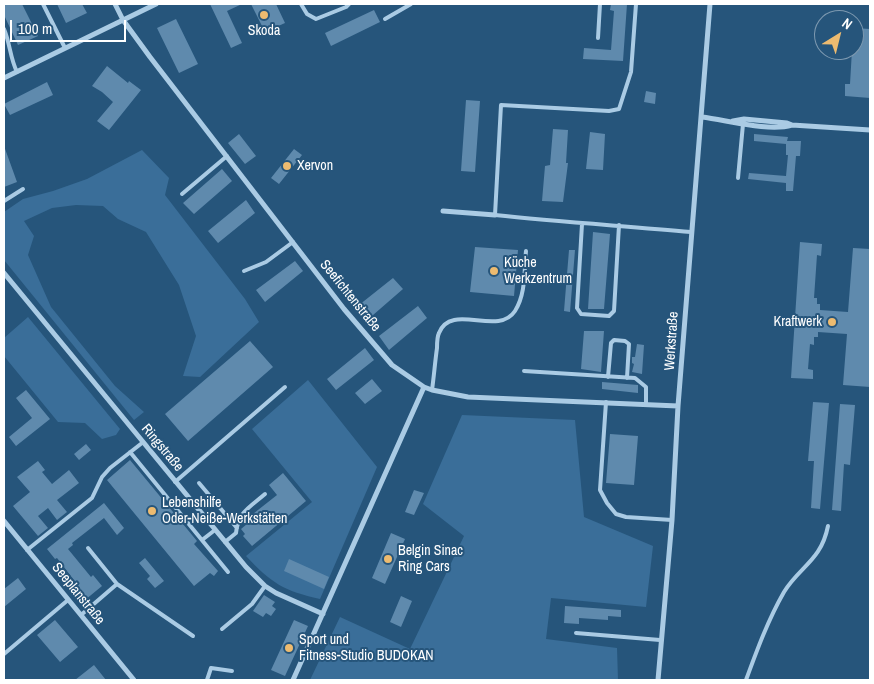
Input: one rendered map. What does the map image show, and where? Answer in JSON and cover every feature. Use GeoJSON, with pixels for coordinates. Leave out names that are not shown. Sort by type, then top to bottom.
{"type":"FeatureCollection","features":[{"type":"Feature","properties":{"kind":"street","name":"Seefichtenstraße"},"geometry":{"type":"LineString","coordinates":[[115,4],[123,20],[226,156],[344,309],[392,365],[424,387],[468,396],[678,406]]}},
{"type":"Feature","properties":{"kind":"street"},"geometry":{"type":"LineString","coordinates":[[4,78],[156,4]]}},
{"type":"Feature","properties":{"kind":"street","name":"Werkstraße"},"geometry":{"type":"LineString","coordinates":[[658,680],[672,520],[678,406],[710,4]]}},
{"type":"Feature","properties":{"kind":"street"},"geometry":{"type":"LineString","coordinates":[[702,117],[743,124],[786,127],[792,125]]}},
{"type":"Feature","properties":{"kind":"street"},"geometry":{"type":"LineString","coordinates":[[733,121],[744,119],[792,125],[870,130]]}},
{"type":"Feature","properties":{"kind":"street"},"geometry":{"type":"LineString","coordinates":[[443,211],[495,215]]}},
{"type":"Feature","properties":{"kind":"street","name":"Ringstraße"},"geometry":{"type":"LineString","coordinates":[[4,272],[142,443],[246,567],[264,586],[323,614]]}},
{"type":"Feature","properties":{"kind":"street"},"geometry":{"type":"LineString","coordinates":[[293,680],[424,387]]}},
{"type":"Feature","properties":{"kind":"street","name":"Seeplanstraße"},"geometry":{"type":"LineString","coordinates":[[4,521],[134,680]]}},
{"type":"Feature","properties":{"kind":"lane"},"geometry":{"type":"LineString","coordinates":[[43,4],[65,48]]}},
{"type":"Feature","properties":{"kind":"lane"},"geometry":{"type":"LineString","coordinates":[[301,4],[307,14],[316,19],[329,15],[349,4]]}},
{"type":"Feature","properties":{"kind":"lane"},"geometry":{"type":"LineString","coordinates":[[385,19],[411,4]]}},
{"type":"Feature","properties":{"kind":"lane"},"geometry":{"type":"LineString","coordinates":[[598,38],[600,4]]}},
{"type":"Feature","properties":{"kind":"lane"},"geometry":{"type":"LineString","coordinates":[[636,4],[630,72],[619,109],[609,111],[501,106],[495,215],[692,232]]}},
{"type":"Feature","properties":{"kind":"lane"},"geometry":{"type":"LineString","coordinates":[[4,28],[8,38],[12,63],[17,72]]}},
{"type":"Feature","properties":{"kind":"lane"},"geometry":{"type":"LineString","coordinates":[[738,178],[743,124]]}},
{"type":"Feature","properties":{"kind":"lane"},"geometry":{"type":"LineString","coordinates":[[182,194],[226,156]]}},
{"type":"Feature","properties":{"kind":"lane"},"geometry":{"type":"LineString","coordinates":[[4,200],[23,189]]}},
{"type":"Feature","properties":{"kind":"lane"},"geometry":{"type":"LineString","coordinates":[[582,224],[577,308],[581,314],[609,316],[614,311],[619,225]]}},
{"type":"Feature","properties":{"kind":"lane"},"geometry":{"type":"LineString","coordinates":[[244,271],[266,262],[293,242]]}},
{"type":"Feature","properties":{"kind":"lane"},"geometry":{"type":"LineString","coordinates":[[432,390],[439,332],[446,323],[457,319],[498,321],[505,320],[514,313],[523,288],[526,251]]}},
{"type":"Feature","properties":{"kind":"lane"},"geometry":{"type":"LineString","coordinates":[[608,377],[610,343],[614,340],[624,341],[629,344],[627,378]]}},
{"type":"Feature","properties":{"kind":"lane"},"geometry":{"type":"LineString","coordinates":[[524,371],[634,378],[646,387],[646,404]]}},
{"type":"Feature","properties":{"kind":"lane"},"geometry":{"type":"LineString","coordinates":[[175,482],[285,387]]}},
{"type":"Feature","properties":{"kind":"lane"},"geometry":{"type":"LineString","coordinates":[[606,402],[600,490],[607,503],[616,514],[626,517],[672,520]]}},
{"type":"Feature","properties":{"kind":"lane"},"geometry":{"type":"LineString","coordinates":[[27,550],[92,498],[102,477],[110,468],[142,443]]}},
{"type":"Feature","properties":{"kind":"lane"},"geometry":{"type":"LineString","coordinates":[[130,452],[228,572]]}},
{"type":"Feature","properties":{"kind":"lane"},"geometry":{"type":"LineString","coordinates":[[199,483],[237,528]]}},
{"type":"Feature","properties":{"kind":"lane"},"geometry":{"type":"LineString","coordinates":[[225,542],[236,533],[238,519],[242,514],[265,494]]}},
{"type":"Feature","properties":{"kind":"lane"},"geometry":{"type":"LineString","coordinates":[[746,680],[765,630],[779,601],[792,582],[816,556],[828,526]]}},
{"type":"Feature","properties":{"kind":"lane"},"geometry":{"type":"LineString","coordinates":[[202,540],[215,530]]}},
{"type":"Feature","properties":{"kind":"lane"},"geometry":{"type":"LineString","coordinates":[[88,548],[117,584],[193,636]]}},
{"type":"Feature","properties":{"kind":"lane"},"geometry":{"type":"LineString","coordinates":[[80,615],[117,584]]}},
{"type":"Feature","properties":{"kind":"lane"},"geometry":{"type":"LineString","coordinates":[[222,629],[252,604],[264,586]]}},
{"type":"Feature","properties":{"kind":"lane"},"geometry":{"type":"LineString","coordinates":[[4,654],[68,600]]}},
{"type":"Feature","properties":{"kind":"lane"},"geometry":{"type":"LineString","coordinates":[[576,633],[660,640]]}},
{"type":"Feature","properties":{"kind":"lane"},"geometry":{"type":"LineString","coordinates":[[207,680],[211,668],[232,671]]}},
{"type":"Feature","properties":{"kind":"shaded area"},"geometry":{"type":"Polygon","coordinates":[[[142,150],[169,178],[165,195],[245,299],[259,322],[200,377],[183,376],[196,336],[179,285],[146,232],[118,219],[103,206],[76,205],[52,208],[24,221],[34,236],[28,255],[51,307],[115,386],[144,412],[134,420],[4,260],[4,212],[23,199],[87,179],[142,150]]]}},
{"type":"Feature","properties":{"kind":"shaded area"},"geometry":{"type":"Polygon","coordinates":[[[28,317],[120,429],[116,435],[102,439],[85,423],[58,422],[4,356],[4,338],[28,317]]]}},
{"type":"Feature","properties":{"kind":"shaded area"},"geometry":{"type":"Polygon","coordinates":[[[308,380],[377,467],[320,599],[297,593],[279,585],[263,573],[246,556],[312,502],[252,429],[308,380]]]}},
{"type":"Feature","properties":{"kind":"shaded area"},"geometry":{"type":"Polygon","coordinates":[[[462,415],[575,420],[584,517],[653,546],[646,607],[551,598],[546,639],[617,648],[618,680],[310,680],[340,617],[410,649],[464,536],[423,504],[462,415]]]}},
{"type":"Feature","properties":{"kind":"building"},"geometry":{"type":"Polygon","coordinates":[[[4,4],[22,4],[38,36],[18,45],[4,15],[4,4]]]}},
{"type":"Feature","properties":{"kind":"building"},"geometry":{"type":"Polygon","coordinates":[[[57,4],[82,4],[87,13],[66,23],[57,4]]]}},
{"type":"Feature","properties":{"kind":"building"},"geometry":{"type":"Polygon","coordinates":[[[210,4],[242,4],[227,11],[242,43],[231,48],[210,4]]]}},
{"type":"Feature","properties":{"kind":"building"},"geometry":{"type":"Polygon","coordinates":[[[251,4],[276,4],[285,23],[265,32],[251,4]]]}},
{"type":"Feature","properties":{"kind":"building"},"geometry":{"type":"Polygon","coordinates":[[[611,4],[627,4],[623,61],[583,59],[584,48],[611,50],[614,11],[610,10],[611,4]]]}},
{"type":"Feature","properties":{"kind":"building"},"geometry":{"type":"Polygon","coordinates":[[[374,10],[380,22],[331,46],[325,33],[374,10]]]}},
{"type":"Feature","properties":{"kind":"building"},"geometry":{"type":"Polygon","coordinates":[[[176,19],[198,64],[179,73],[157,28],[176,19]]]}},
{"type":"Feature","properties":{"kind":"building"},"geometry":{"type":"Polygon","coordinates":[[[864,29],[870,29],[870,98],[845,96],[845,84],[850,84],[851,60],[864,60],[864,29]]]}},
{"type":"Feature","properties":{"kind":"building"},"geometry":{"type":"Polygon","coordinates":[[[107,66],[128,83],[129,81],[141,90],[109,130],[97,121],[113,102],[92,86],[107,66]]]}},
{"type":"Feature","properties":{"kind":"building"},"geometry":{"type":"Polygon","coordinates":[[[47,82],[53,95],[10,115],[4,104],[47,82]]]}},
{"type":"Feature","properties":{"kind":"building"},"geometry":{"type":"Polygon","coordinates":[[[646,91],[656,93],[655,104],[644,102],[646,91]]]}},
{"type":"Feature","properties":{"kind":"building"},"geometry":{"type":"Polygon","coordinates":[[[466,100],[480,101],[475,172],[461,171],[466,100]]]}},
{"type":"Feature","properties":{"kind":"building"},"geometry":{"type":"Polygon","coordinates":[[[553,129],[568,130],[566,163],[568,163],[563,202],[542,201],[545,166],[550,165],[553,129]]]}},
{"type":"Feature","properties":{"kind":"building"},"geometry":{"type":"Polygon","coordinates":[[[590,132],[605,134],[603,170],[586,169],[590,132]]]}},
{"type":"Feature","properties":{"kind":"building"},"geometry":{"type":"Polygon","coordinates":[[[239,134],[256,156],[245,164],[228,143],[239,134]]]}},
{"type":"Feature","properties":{"kind":"building"},"geometry":{"type":"Polygon","coordinates":[[[754,134],[788,137],[787,141],[801,141],[800,156],[796,156],[793,191],[786,191],[786,183],[748,179],[749,173],[786,176],[788,155],[786,155],[786,144],[754,141],[754,134]]]}},
{"type":"Feature","properties":{"kind":"building"},"geometry":{"type":"Polygon","coordinates":[[[4,146],[17,182],[4,187],[4,146]]]}},
{"type":"Feature","properties":{"kind":"building","name":"Xervon"},"geometry":{"type":"Polygon","coordinates":[[[294,149],[302,155],[279,184],[271,178],[294,149]]]}},
{"type":"Feature","properties":{"kind":"building"},"geometry":{"type":"Polygon","coordinates":[[[222,169],[232,181],[194,214],[183,203],[222,169]]]}},
{"type":"Feature","properties":{"kind":"building"},"geometry":{"type":"Polygon","coordinates":[[[246,200],[255,213],[218,243],[208,231],[246,200]]]}},
{"type":"Feature","properties":{"kind":"building"},"geometry":{"type":"Polygon","coordinates":[[[593,232],[610,234],[604,309],[588,309],[593,232]]]}},
{"type":"Feature","properties":{"kind":"building","name":"Kraftwerk"},"geometry":{"type":"Polygon","coordinates":[[[800,242],[822,244],[821,256],[817,255],[814,298],[817,298],[817,304],[820,304],[820,310],[848,312],[853,248],[870,249],[870,387],[843,385],[847,334],[818,332],[818,337],[814,337],[814,345],[810,344],[808,369],[813,370],[813,379],[791,378],[800,242]]]}},
{"type":"Feature","properties":{"kind":"building","name":"Küche Werkzentrum"},"geometry":{"type":"Polygon","coordinates":[[[475,247],[518,250],[514,296],[470,292],[475,247]]]}},
{"type":"Feature","properties":{"kind":"building"},"geometry":{"type":"Polygon","coordinates":[[[569,250],[575,250],[570,312],[564,311],[569,250]]]}},
{"type":"Feature","properties":{"kind":"building"},"geometry":{"type":"Polygon","coordinates":[[[295,261],[303,271],[265,302],[256,290],[295,261]]]}},
{"type":"Feature","properties":{"kind":"building"},"geometry":{"type":"Polygon","coordinates":[[[393,278],[403,289],[365,322],[354,309],[393,278]]]}},
{"type":"Feature","properties":{"kind":"building"},"geometry":{"type":"Polygon","coordinates":[[[418,306],[427,318],[389,350],[379,336],[418,306]]]}},
{"type":"Feature","properties":{"kind":"building"},"geometry":{"type":"Polygon","coordinates":[[[584,331],[604,331],[601,372],[581,369],[584,331]]]}},
{"type":"Feature","properties":{"kind":"building"},"geometry":{"type":"Polygon","coordinates":[[[250,341],[273,367],[188,441],[165,414],[250,341]]]}},
{"type":"Feature","properties":{"kind":"building"},"geometry":{"type":"Polygon","coordinates":[[[637,344],[644,345],[642,374],[632,372],[634,364],[632,363],[632,357],[635,357],[637,344]]]}},
{"type":"Feature","properties":{"kind":"building"},"geometry":{"type":"Polygon","coordinates":[[[365,348],[374,360],[336,390],[327,379],[365,348]]]}},
{"type":"Feature","properties":{"kind":"building"},"geometry":{"type":"Polygon","coordinates":[[[372,379],[382,391],[365,404],[355,393],[372,379]]]}},
{"type":"Feature","properties":{"kind":"building"},"geometry":{"type":"Polygon","coordinates":[[[602,382],[638,385],[638,393],[602,389],[602,382]]]}},
{"type":"Feature","properties":{"kind":"building"},"geometry":{"type":"Polygon","coordinates":[[[26,390],[50,419],[16,446],[9,437],[32,418],[16,398],[26,390]]]}},
{"type":"Feature","properties":{"kind":"building"},"geometry":{"type":"Polygon","coordinates":[[[813,402],[829,403],[820,509],[811,508],[814,461],[808,461],[813,402]]]}},
{"type":"Feature","properties":{"kind":"building"},"geometry":{"type":"Polygon","coordinates":[[[840,404],[855,405],[850,465],[844,464],[841,511],[832,510],[840,404]]]}},
{"type":"Feature","properties":{"kind":"building"},"geometry":{"type":"Polygon","coordinates":[[[610,434],[638,436],[634,485],[606,483],[610,434]]]}},
{"type":"Feature","properties":{"kind":"building"},"geometry":{"type":"Polygon","coordinates":[[[86,444],[91,450],[79,460],[74,454],[86,444]]]}},
{"type":"Feature","properties":{"kind":"building","name":"Lebenshilfe Oder-Neiße-Werkstätten"},"geometry":{"type":"Polygon","coordinates":[[[130,460],[197,541],[194,544],[218,571],[214,576],[210,573],[194,586],[107,480],[130,460]]]}},
{"type":"Feature","properties":{"kind":"building"},"geometry":{"type":"Polygon","coordinates":[[[38,461],[45,470],[42,472],[52,484],[69,470],[79,483],[57,500],[67,512],[57,520],[48,508],[38,516],[48,528],[38,536],[13,506],[30,492],[17,477],[38,461]]]}},
{"type":"Feature","properties":{"kind":"building"},"geometry":{"type":"Polygon","coordinates":[[[283,473],[306,501],[252,546],[243,536],[245,534],[241,529],[247,524],[244,521],[277,495],[269,485],[283,473]]]}},
{"type":"Feature","properties":{"kind":"building"},"geometry":{"type":"Polygon","coordinates":[[[414,490],[424,493],[414,515],[405,512],[414,490]]]}},
{"type":"Feature","properties":{"kind":"building"},"geometry":{"type":"Polygon","coordinates":[[[104,503],[124,528],[117,535],[104,518],[72,543],[73,545],[68,549],[91,577],[93,575],[102,586],[85,600],[74,586],[77,584],[57,558],[55,559],[47,549],[104,503]]]}},
{"type":"Feature","properties":{"kind":"building","name":"Belgin Sinac Ring Cars"},"geometry":{"type":"Polygon","coordinates":[[[391,533],[405,539],[385,584],[372,578],[391,533]]]}},
{"type":"Feature","properties":{"kind":"building"},"geometry":{"type":"Polygon","coordinates":[[[145,558],[164,581],[155,588],[147,579],[150,576],[139,563],[145,558]]]}},
{"type":"Feature","properties":{"kind":"building"},"geometry":{"type":"Polygon","coordinates":[[[289,559],[329,577],[324,589],[284,571],[289,559]]]}},
{"type":"Feature","properties":{"kind":"building"},"geometry":{"type":"Polygon","coordinates":[[[18,578],[26,589],[4,607],[4,589],[18,578]]]}},
{"type":"Feature","properties":{"kind":"building"},"geometry":{"type":"Polygon","coordinates":[[[264,595],[275,602],[272,606],[276,609],[271,616],[266,613],[263,617],[253,611],[264,595]]]}},
{"type":"Feature","properties":{"kind":"building"},"geometry":{"type":"Polygon","coordinates":[[[401,596],[412,601],[401,627],[390,622],[401,596]]]}},
{"type":"Feature","properties":{"kind":"building"},"geometry":{"type":"Polygon","coordinates":[[[565,606],[621,610],[621,617],[608,616],[608,620],[579,618],[579,624],[564,623],[565,606]]]}},
{"type":"Feature","properties":{"kind":"building"},"geometry":{"type":"Polygon","coordinates":[[[55,620],[78,647],[60,662],[37,635],[55,620]]]}},
{"type":"Feature","properties":{"kind":"building","name":"Sport und Fitness-Studio BUDOKAN"},"geometry":{"type":"Polygon","coordinates":[[[294,620],[308,626],[285,676],[271,670],[294,620]]]}},
{"type":"Feature","properties":{"kind":"building"},"geometry":{"type":"Polygon","coordinates":[[[94,665],[106,680],[75,680],[94,665]]]}},
{"type":"Feature","properties":{"kind":"place","name":"Skoda"},"geometry":{"type":"Point","coordinates":[264,15]}},
{"type":"Feature","properties":{"kind":"place","name":"Xervon"},"geometry":{"type":"Point","coordinates":[287,166]}},
{"type":"Feature","properties":{"kind":"place","name":"Küche Werkzentrum"},"geometry":{"type":"Point","coordinates":[494,271]}},
{"type":"Feature","properties":{"kind":"place","name":"Kraftwerk"},"geometry":{"type":"Point","coordinates":[832,322]}},
{"type":"Feature","properties":{"kind":"place","name":"Lebenshilfe Oder-Neiße-Werkstätten"},"geometry":{"type":"Point","coordinates":[152,511]}},
{"type":"Feature","properties":{"kind":"place","name":"Belgin Sinac Ring Cars"},"geometry":{"type":"Point","coordinates":[388,559]}},
{"type":"Feature","properties":{"kind":"place","name":"Sport und Fitness-Studio BUDOKAN"},"geometry":{"type":"Point","coordinates":[289,648]}}]}
